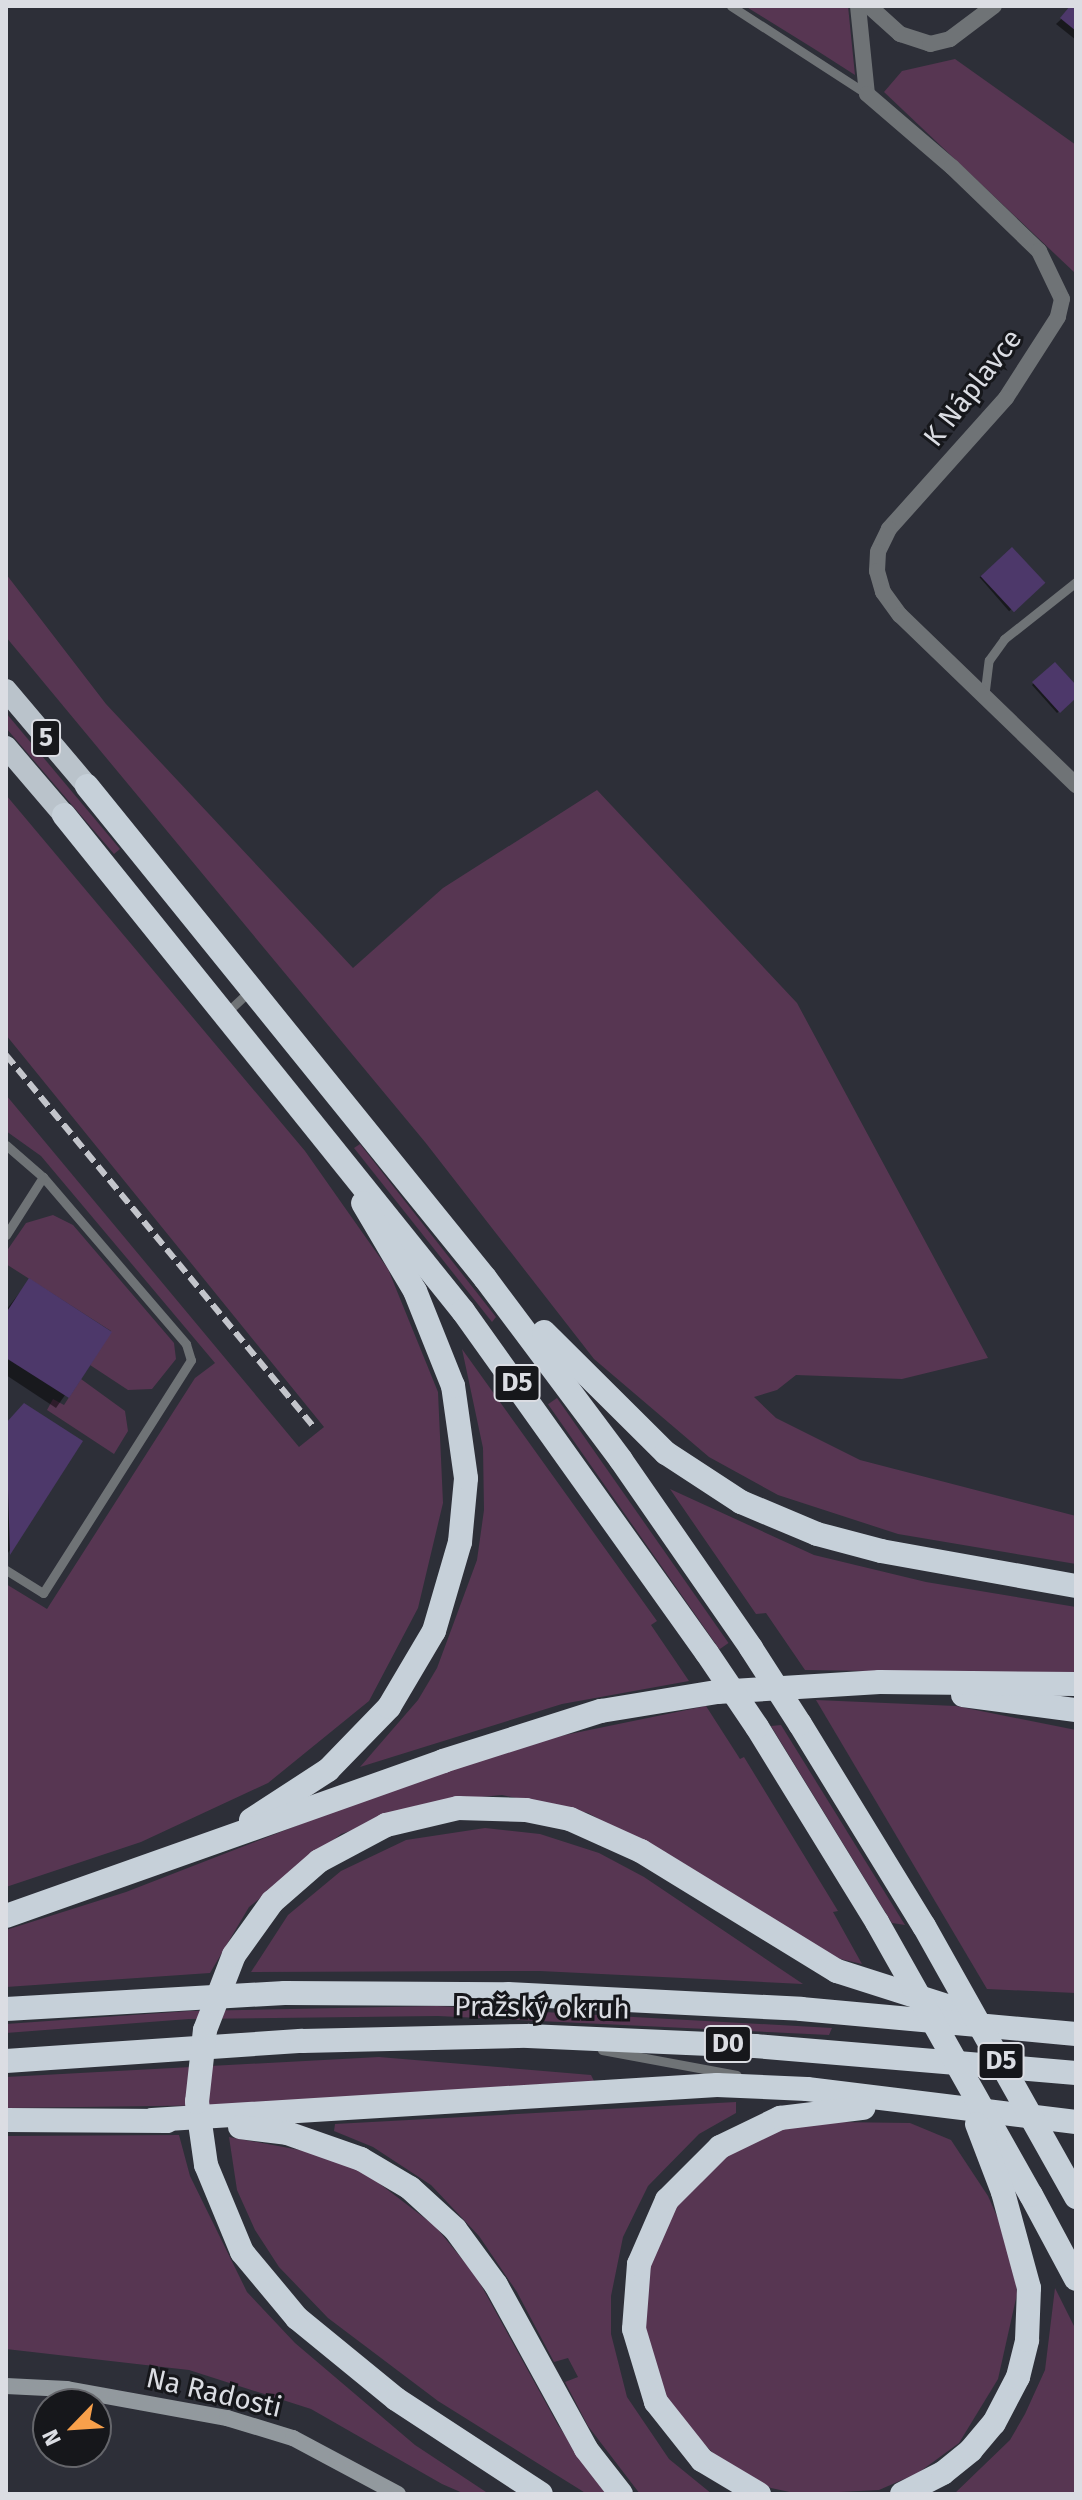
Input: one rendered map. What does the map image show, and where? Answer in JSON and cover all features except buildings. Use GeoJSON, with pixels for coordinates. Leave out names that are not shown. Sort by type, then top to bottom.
{"type":"FeatureCollection","features":[{"type":"Feature","properties":{"kind":"highway","name":"5"},"geometry":{"type":"LineString","coordinates":[[6,690],[87,786]]}},
{"type":"Feature","properties":{"kind":"highway","name":"5"},"geometry":{"type":"LineString","coordinates":[[6,747],[64,815]]}},
{"type":"Feature","properties":{"kind":"highway","name":"D5"},"geometry":{"type":"LineString","coordinates":[[87,786],[254,987],[449,1231],[612,1448],[800,1724],[924,1926],[1076,2197]]}},
{"type":"Feature","properties":{"kind":"highway","name":"D5"},"geometry":{"type":"LineString","coordinates":[[64,815],[315,1122],[533,1404],[707,1653],[757,1727],[877,1922],[1076,2279]]}},
{"type":"Feature","properties":{"kind":"highway"},"geometry":{"type":"LineString","coordinates":[[137,1871],[251,1820],[296,1793],[354,1747],[418,1664],[441,1615],[456,1563],[466,1478],[445,1361],[405,1272],[315,1122]]}},
{"type":"Feature","properties":{"kind":"highway"},"geometry":{"type":"LineString","coordinates":[[449,1231],[623,1415],[712,1486],[788,1523],[842,1541],[1076,1586]]}},
{"type":"Feature","properties":{"kind":"highway"},"geometry":{"type":"LineString","coordinates":[[6,1916],[574,1718],[658,1700],[810,1686],[946,1681],[1076,1684]]}},
{"type":"Feature","properties":{"kind":"highway"},"geometry":{"type":"LineString","coordinates":[[810,1686],[955,1695],[1076,1710]]}},
{"type":"Feature","properties":{"kind":"highway"},"geometry":{"type":"LineString","coordinates":[[541,2494],[396,2399],[297,2318],[242,2252],[206,2165],[197,2102],[205,2030],[234,1955],[272,1902],[319,1861],[386,1825],[458,1808],[526,1810],[570,1819],[641,1851],[793,1948],[854,1979],[1029,2029]]}},
{"type":"Feature","properties":{"kind":"highway","name":"Pražský okruh"},"geometry":{"type":"LineString","coordinates":[[6,2009],[179,1997],[409,1992],[671,2001],[1076,2034]]}},
{"type":"Feature","properties":{"kind":"highway","name":"Pražský okruh"},"geometry":{"type":"LineString","coordinates":[[6,2061],[317,2041],[528,2036],[755,2046],[1076,2073]]}},
{"type":"Feature","properties":{"kind":"highway"},"geometry":{"type":"LineString","coordinates":[[902,2494],[943,2473],[971,2450],[1003,2408],[1020,2369],[1029,2288],[1003,2192],[945,2040]]}},
{"type":"Feature","properties":{"kind":"highway"},"geometry":{"type":"LineString","coordinates":[[6,2120],[152,2120],[638,2089],[807,2089],[950,2110],[1076,2122]]}},
{"type":"Feature","properties":{"kind":"highway"},"geometry":{"type":"LineString","coordinates":[[759,2494],[719,2473],[688,2447],[664,2417],[641,2367],[633,2296],[643,2248],[658,2214],[696,2166],[763,2124],[834,2109],[950,2110]]}},
{"type":"Feature","properties":{"kind":"highway"},"geometry":{"type":"LineString","coordinates":[[152,2120],[287,2133],[361,2159],[410,2188],[477,2257],[586,2449],[621,2494]]}},
{"type":"Feature","properties":{"kind":"main road","name":"Na Radosti"},"geometry":{"type":"LineString","coordinates":[[6,2386],[67,2389],[227,2418],[293,2438],[398,2494]]}},
{"type":"Feature","properties":{"kind":"street"},"geometry":{"type":"LineString","coordinates":[[858,6],[867,94]]}},
{"type":"Feature","properties":{"kind":"street"},"geometry":{"type":"LineString","coordinates":[[869,6],[900,34],[930,44],[950,39],[994,6]]}},
{"type":"Feature","properties":{"kind":"street","name":"K Náplavce"},"geometry":{"type":"LineString","coordinates":[[867,94],[952,167],[1039,251],[1062,299],[1058,317],[1006,398],[889,529],[878,552],[877,571],[891,604],[984,699],[1076,785]]}},
{"type":"Feature","properties":{"kind":"lane"},"geometry":{"type":"LineString","coordinates":[[731,6],[867,94]]}},
{"type":"Feature","properties":{"kind":"lane"},"geometry":{"type":"LineString","coordinates":[[984,699],[989,660],[1004,639],[1076,582]]}},
{"type":"Feature","properties":{"kind":"lane"},"geometry":{"type":"LineString","coordinates":[[226,1013],[254,987]]}},
{"type":"Feature","properties":{"kind":"lane"},"geometry":{"type":"LineString","coordinates":[[6,1145],[43,1177],[186,1344],[191,1360],[43,1593],[6,1570]]}},
{"type":"Feature","properties":{"kind":"lane"},"geometry":{"type":"LineString","coordinates":[[6,1235],[43,1177]]}},
{"type":"Feature","properties":{"kind":"lane"},"geometry":{"type":"LineString","coordinates":[[528,2036],[807,2089]]}},
{"type":"Feature","properties":{"kind":"shaded area"},"geometry":{"type":"Polygon","coordinates":[[[745,6],[848,6],[855,75],[816,50],[745,6]]]}},
{"type":"Feature","properties":{"kind":"shaded area"},"geometry":{"type":"Polygon","coordinates":[[[955,59],[1076,145],[1075,273],[884,92],[902,71],[955,59]]]}},
{"type":"Feature","properties":{"kind":"shaded area"},"geometry":{"type":"Polygon","coordinates":[[[6,574],[106,704],[353,968],[443,888],[597,790],[797,1003],[988,1358],[902,1379],[796,1375],[777,1390],[754,1397],[776,1418],[860,1460],[1076,1516],[1076,1564],[898,1534],[778,1495],[709,1457],[594,1359],[425,1142],[6,637],[6,574]]]}},
{"type":"Feature","properties":{"kind":"shaded area"},"geometry":{"type":"Polygon","coordinates":[[[6,713],[120,849],[114,854],[6,728],[6,713]]]}},
{"type":"Feature","properties":{"kind":"shaded area"},"geometry":{"type":"Polygon","coordinates":[[[6,795],[305,1151],[388,1269],[438,1392],[443,1503],[418,1608],[369,1701],[268,1783],[141,1842],[6,1887],[6,1584],[47,1609],[195,1378],[215,1363],[41,1156],[6,1131],[6,1095],[299,1447],[324,1427],[6,1035],[6,795]]]}},
{"type":"Feature","properties":{"kind":"shaded area"},"geometry":{"type":"Polygon","coordinates":[[[360,1144],[496,1317],[492,1322],[354,1148],[360,1144]]]}},
{"type":"Feature","properties":{"kind":"shaded area"},"geometry":{"type":"Polygon","coordinates":[[[53,1215],[73,1225],[174,1343],[176,1359],[152,1389],[128,1390],[90,1365],[111,1331],[6,1264],[6,1252],[26,1223],[53,1215]]]}},
{"type":"Feature","properties":{"kind":"shaded area"},"geometry":{"type":"Polygon","coordinates":[[[462,1349],[657,1621],[651,1625],[689,1681],[562,1704],[360,1767],[418,1700],[437,1668],[477,1560],[484,1510],[483,1448],[462,1349]]]}},
{"type":"Feature","properties":{"kind":"shaded area"},"geometry":{"type":"Polygon","coordinates":[[[81,1379],[125,1411],[128,1431],[114,1454],[47,1410],[53,1399],[64,1405],[81,1379]]]}},
{"type":"Feature","properties":{"kind":"shaded area"},"geometry":{"type":"Polygon","coordinates":[[[557,1398],[728,1643],[719,1649],[548,1404],[557,1398]]]}},
{"type":"Feature","properties":{"kind":"shaded area"},"geometry":{"type":"Polygon","coordinates":[[[670,1489],[814,1555],[926,1582],[1076,1607],[1076,1674],[805,1670],[766,1613],[756,1614],[670,1489]]]}},
{"type":"Feature","properties":{"kind":"shaded area"},"geometry":{"type":"Polygon","coordinates":[[[816,1700],[956,1706],[1076,1730],[1076,1993],[987,1989],[816,1700]]]}},
{"type":"Feature","properties":{"kind":"shaded area"},"geometry":{"type":"Polygon","coordinates":[[[706,1706],[740,1759],[744,1757],[838,1911],[833,1912],[862,1964],[814,1953],[697,1875],[588,1813],[502,1795],[440,1801],[341,1834],[249,1907],[210,1973],[6,1987],[6,1930],[126,1892],[458,1763],[526,1743],[706,1706]]]}},
{"type":"Feature","properties":{"kind":"shaded area"},"geometry":{"type":"Polygon","coordinates":[[[781,1725],[905,1925],[892,1923],[771,1726],[781,1725]]]}},
{"type":"Feature","properties":{"kind":"shaded area"},"geometry":{"type":"Polygon","coordinates":[[[485,1828],[540,1834],[599,1853],[644,1877],[803,1984],[540,1971],[251,1972],[288,1915],[341,1871],[406,1840],[485,1828]]]}},
{"type":"Feature","properties":{"kind":"shaded area"},"geometry":{"type":"Polygon","coordinates":[[[437,2006],[832,2028],[829,2035],[438,2016],[189,2019],[6,2033],[6,2024],[189,2011],[437,2006]]]}},
{"type":"Feature","properties":{"kind":"shaded area"},"geometry":{"type":"Polygon","coordinates":[[[379,2057],[591,2075],[594,2081],[231,2105],[6,2108],[6,2077],[379,2057]]]}},
{"type":"Feature","properties":{"kind":"shaded area"},"geometry":{"type":"Polygon","coordinates":[[[736,2102],[736,2113],[699,2134],[648,2186],[623,2237],[611,2296],[611,2334],[627,2397],[669,2459],[712,2494],[640,2494],[588,2426],[565,2382],[578,2377],[568,2358],[554,2362],[517,2292],[479,2236],[431,2185],[373,2147],[334,2131],[335,2124],[736,2102]]]}},
{"type":"Feature","properties":{"kind":"shaded area"},"geometry":{"type":"Polygon","coordinates":[[[834,2122],[910,2123],[951,2140],[988,2196],[1013,2252],[1017,2294],[998,2379],[959,2443],[918,2473],[879,2490],[799,2494],[771,2488],[723,2464],[666,2403],[643,2337],[647,2266],[671,2209],[722,2157],[769,2131],[834,2122]]]}},
{"type":"Feature","properties":{"kind":"shaded area"},"geometry":{"type":"Polygon","coordinates":[[[179,2135],[190,2176],[247,2292],[295,2343],[415,2445],[489,2494],[465,2494],[442,2484],[311,2409],[189,2370],[6,2349],[6,2136],[179,2135]]]}},
{"type":"Feature","properties":{"kind":"shaded area"},"geometry":{"type":"Polygon","coordinates":[[[229,2137],[316,2153],[363,2171],[435,2226],[476,2276],[558,2425],[606,2494],[587,2494],[438,2401],[328,2318],[279,2267],[255,2230],[237,2190],[229,2137]]]}},
{"type":"Feature","properties":{"kind":"shaded area"},"geometry":{"type":"Polygon","coordinates":[[[1055,2288],[1076,2330],[1076,2494],[954,2494],[1010,2440],[1025,2414],[1045,2370],[1055,2288]]]}},
{"type":"Feature","properties":{"kind":"railway"},"geometry":{"type":"LineString","coordinates":[[6,1055],[315,1428]]}}]}
